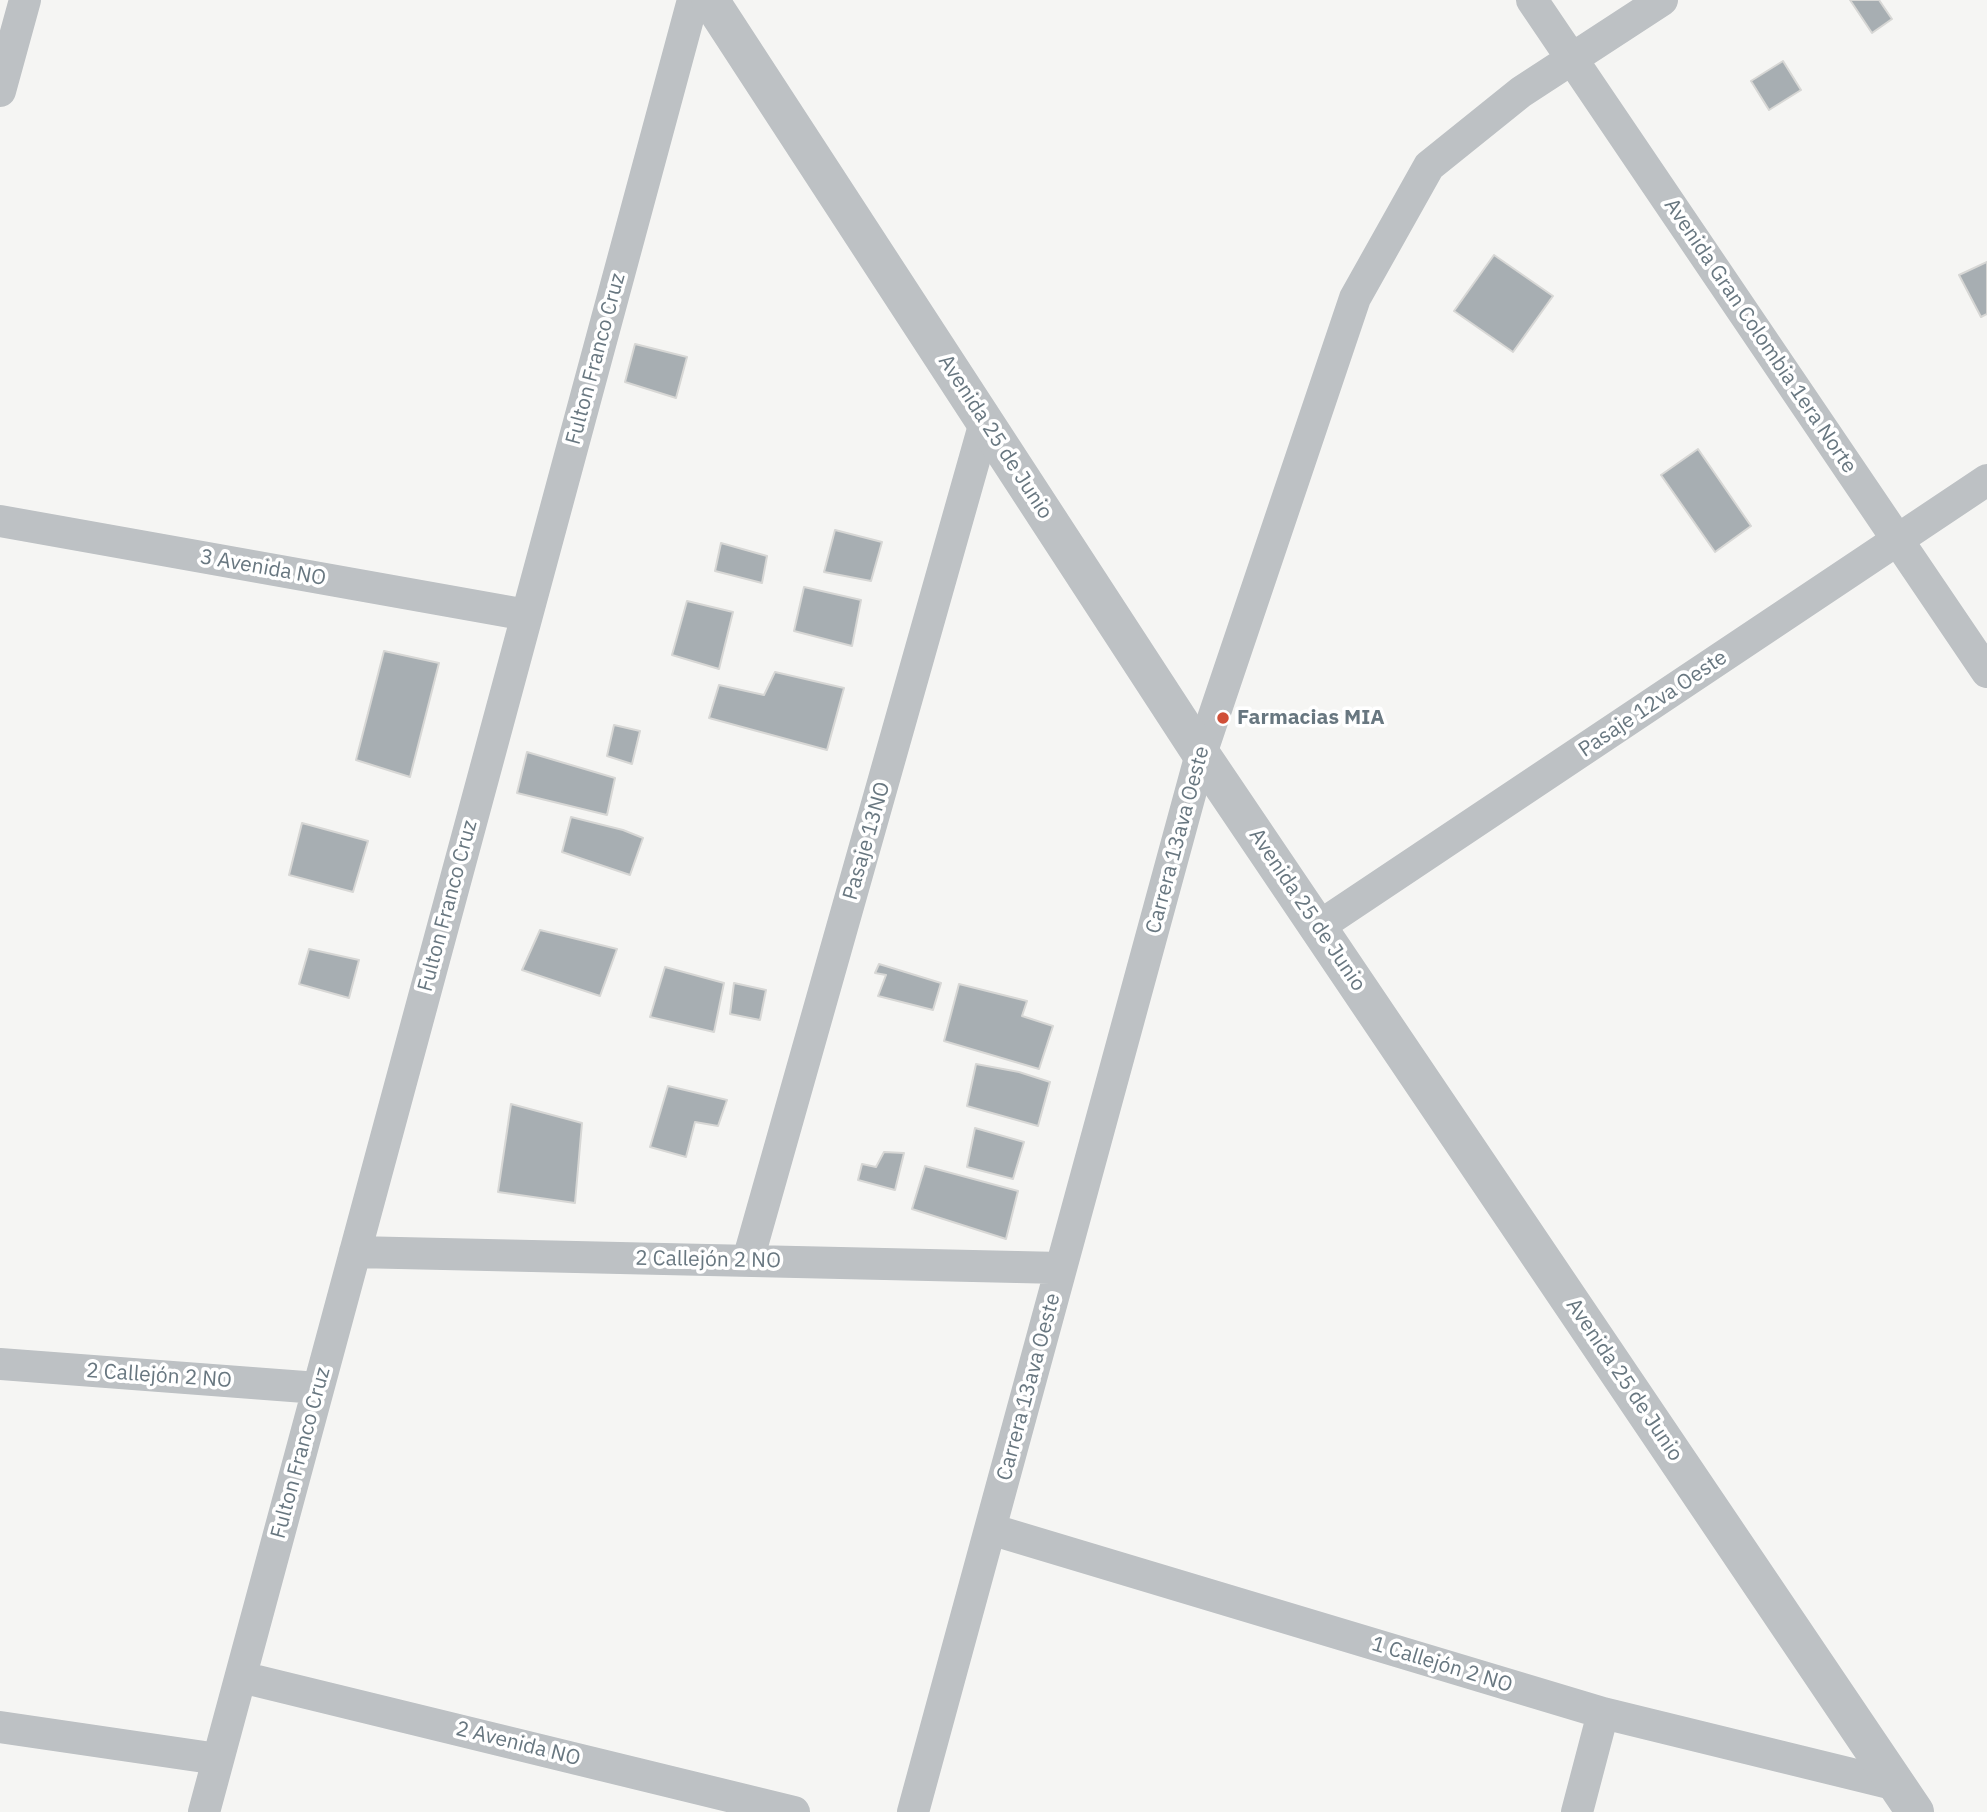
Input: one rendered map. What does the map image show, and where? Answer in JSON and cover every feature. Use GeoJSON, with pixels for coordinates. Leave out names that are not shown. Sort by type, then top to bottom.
{"type":"FeatureCollection","features":[{"type":"Feature","properties":{"kind":"street"},"geometry":{"type":"LineString","coordinates":[[0,91],[25,0]]}},
{"type":"Feature","properties":{"kind":"street","name":"Fulton Franco Cruz"},"geometry":{"type":"LineString","coordinates":[[204,1812],[694,0]]}},
{"type":"Feature","properties":{"kind":"street","name":"Avenida 25 de Junio"},"geometry":{"type":"LineString","coordinates":[[710,0],[1201,754],[1906,1799]]}},
{"type":"Feature","properties":{"kind":"street","name":"Avenida Gran Colombia 1era Norte"},"geometry":{"type":"LineString","coordinates":[[1532,0],[1987,672]]}},
{"type":"Feature","properties":{"kind":"street","name":"Carrera 13ava Oeste"},"geometry":{"type":"LineString","coordinates":[[913,1812],[1201,754],[1355,298],[1429,166],[1521,92],[1662,0]]}},
{"type":"Feature","properties":{"kind":"street","name":"Pasaje 13NO"},"geometry":{"type":"LineString","coordinates":[[748,1260],[985,422]]}},
{"type":"Feature","properties":{"kind":"street","name":"Pasaje 12va Oeste"},"geometry":{"type":"LineString","coordinates":[[1318,928],[1987,480]]}},
{"type":"Feature","properties":{"kind":"street","name":"3 Avenida NO"},"geometry":{"type":"LineString","coordinates":[[0,522],[527,615]]}},
{"type":"Feature","properties":{"kind":"street","name":"2 Callejón 2 NO"},"geometry":{"type":"LineString","coordinates":[[355,1252],[1061,1268]]}},
{"type":"Feature","properties":{"kind":"street","name":"2 Callejón 2 NO"},"geometry":{"type":"LineString","coordinates":[[0,1364],[318,1388]]}},
{"type":"Feature","properties":{"kind":"street","name":"1 Callejón 2 NO"},"geometry":{"type":"LineString","coordinates":[[990,1529],[1603,1713],[1906,1799]]}},
{"type":"Feature","properties":{"kind":"street","name":"2 Avenida NO"},"geometry":{"type":"LineString","coordinates":[[241,1677],[794,1812]]}},
{"type":"Feature","properties":{"kind":"street"},"geometry":{"type":"LineString","coordinates":[[1577,1812],[1603,1713]]}},
{"type":"Feature","properties":{"kind":"street"},"geometry":{"type":"LineString","coordinates":[[0,1727],[218,1759]]}},
{"type":"Feature","properties":{"kind":"building"},"geometry":{"type":"Polygon","coordinates":[[[1850,0],[1879,0],[1892,19],[1872,33],[1850,0]]]}},
{"type":"Feature","properties":{"kind":"building"},"geometry":{"type":"Polygon","coordinates":[[[1783,61],[1801,90],[1769,110],[1751,81],[1783,61]]]}},
{"type":"Feature","properties":{"kind":"building"},"geometry":{"type":"Polygon","coordinates":[[[1494,255],[1553,296],[1513,352],[1454,311],[1494,255]]]}},
{"type":"Feature","properties":{"kind":"building"},"geometry":{"type":"Polygon","coordinates":[[[1987,262],[1987,314],[1981,317],[1959,275],[1987,262]]]}},
{"type":"Feature","properties":{"kind":"building"},"geometry":{"type":"Polygon","coordinates":[[[635,344],[687,357],[676,398],[625,382],[635,344]]]}},
{"type":"Feature","properties":{"kind":"building"},"geometry":{"type":"Polygon","coordinates":[[[1698,449],[1751,526],[1715,552],[1661,475],[1698,449]]]}},
{"type":"Feature","properties":{"kind":"building"},"geometry":{"type":"Polygon","coordinates":[[[835,530],[882,542],[871,581],[824,572],[835,530]]]}},
{"type":"Feature","properties":{"kind":"building"},"geometry":{"type":"Polygon","coordinates":[[[721,543],[767,556],[762,583],[715,571],[721,543]]]}},
{"type":"Feature","properties":{"kind":"building"},"geometry":{"type":"Polygon","coordinates":[[[804,587],[861,600],[852,646],[794,631],[804,587]]]}},
{"type":"Feature","properties":{"kind":"building"},"geometry":{"type":"Polygon","coordinates":[[[687,601],[733,612],[719,669],[672,655],[687,601]]]}},
{"type":"Feature","properties":{"kind":"building"},"geometry":{"type":"Polygon","coordinates":[[[384,651],[439,663],[410,777],[356,760],[384,651]]]}},
{"type":"Feature","properties":{"kind":"building"},"geometry":{"type":"Polygon","coordinates":[[[775,672],[844,688],[827,750],[709,718],[719,685],[764,695],[775,672]]]}},
{"type":"Feature","properties":{"kind":"building"},"geometry":{"type":"Polygon","coordinates":[[[614,725],[640,731],[632,764],[607,756],[614,725]]]}},
{"type":"Feature","properties":{"kind":"building"},"geometry":{"type":"Polygon","coordinates":[[[527,752],[615,778],[607,815],[517,793],[527,752]]]}},
{"type":"Feature","properties":{"kind":"building"},"geometry":{"type":"Polygon","coordinates":[[[571,817],[643,838],[630,875],[562,852],[571,817]]]}},
{"type":"Feature","properties":{"kind":"building"},"geometry":{"type":"Polygon","coordinates":[[[302,823],[368,841],[353,892],[289,875],[302,823]]]}},
{"type":"Feature","properties":{"kind":"building"},"geometry":{"type":"Polygon","coordinates":[[[540,930],[617,949],[600,996],[522,970],[540,930]]]}},
{"type":"Feature","properties":{"kind":"building"},"geometry":{"type":"Polygon","coordinates":[[[309,949],[359,960],[349,998],[299,984],[309,949]]]}},
{"type":"Feature","properties":{"kind":"building"},"geometry":{"type":"Polygon","coordinates":[[[879,964],[941,983],[933,1010],[878,996],[886,975],[875,973],[879,964]]]}},
{"type":"Feature","properties":{"kind":"building"},"geometry":{"type":"Polygon","coordinates":[[[665,967],[724,983],[714,1032],[650,1017],[665,967]]]}},
{"type":"Feature","properties":{"kind":"building"},"geometry":{"type":"Polygon","coordinates":[[[734,983],[766,990],[760,1020],[730,1014],[734,983]]]}},
{"type":"Feature","properties":{"kind":"building"},"geometry":{"type":"Polygon","coordinates":[[[959,984],[1027,1001],[1022,1016],[1053,1026],[1039,1069],[944,1041],[959,984]]]}},
{"type":"Feature","properties":{"kind":"building"},"geometry":{"type":"Polygon","coordinates":[[[976,1064],[1019,1072],[1050,1082],[1038,1126],[967,1106],[976,1064]]]}},
{"type":"Feature","properties":{"kind":"building"},"geometry":{"type":"Polygon","coordinates":[[[668,1086],[727,1100],[718,1126],[695,1122],[686,1157],[650,1147],[668,1086]]]}},
{"type":"Feature","properties":{"kind":"building"},"geometry":{"type":"Polygon","coordinates":[[[511,1104],[582,1123],[575,1203],[498,1192],[511,1104]]]}},
{"type":"Feature","properties":{"kind":"building"},"geometry":{"type":"Polygon","coordinates":[[[975,1128],[1024,1142],[1013,1179],[967,1167],[975,1128]]]}},
{"type":"Feature","properties":{"kind":"building"},"geometry":{"type":"Polygon","coordinates":[[[884,1152],[904,1153],[895,1190],[858,1180],[862,1164],[876,1167],[884,1152]]]}},
{"type":"Feature","properties":{"kind":"building"},"geometry":{"type":"Polygon","coordinates":[[[925,1166],[1018,1191],[1006,1239],[912,1209],[925,1166]]]}},
{"type":"Feature","properties":{"kind":"place","name":"Farmacias MIA"},"geometry":{"type":"Point","coordinates":[1223,718]}}]}
